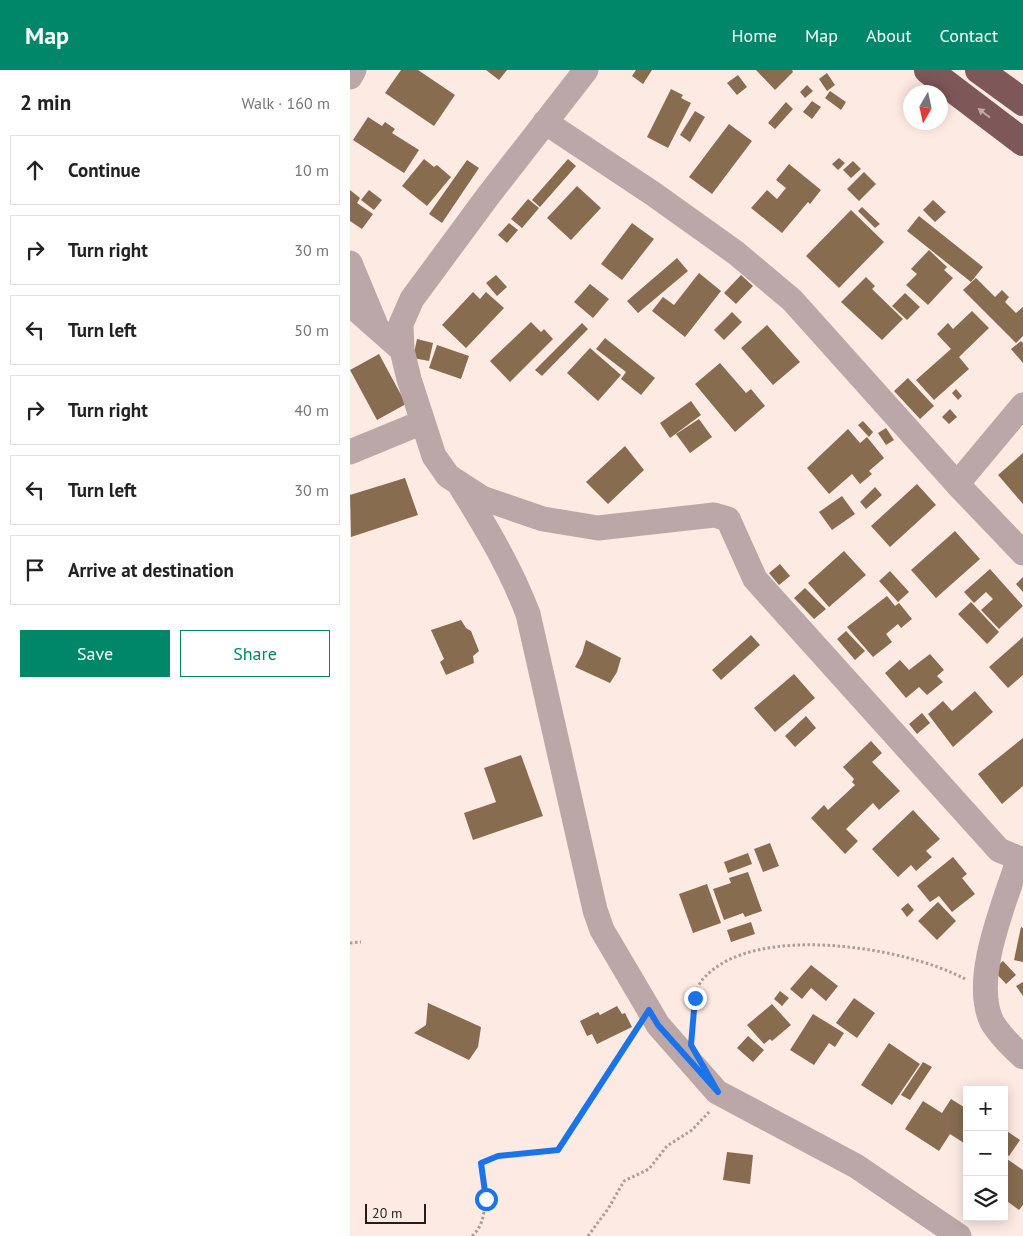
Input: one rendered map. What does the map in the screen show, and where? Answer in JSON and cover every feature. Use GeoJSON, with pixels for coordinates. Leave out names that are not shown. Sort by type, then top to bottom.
{"type":"FeatureCollection","features":[{"type":"Feature","properties":{"kind":"highway"},"geometry":{"type":"LineString","coordinates":[[928,70],[1023,142]]}},
{"type":"Feature","properties":{"kind":"highway"},"geometry":{"type":"LineString","coordinates":[[979,70],[1023,102]]}},
{"type":"Feature","properties":{"kind":"street"},"geometry":{"type":"LineString","coordinates":[[350,77],[354,70]]}},
{"type":"Feature","properties":{"kind":"street"},"geometry":{"type":"LineString","coordinates":[[586,70],[412,299],[401,324],[402,350],[434,456],[448,476],[460,486],[482,498],[512,510],[543,519],[598,528],[714,515],[728,519],[755,580],[999,850],[1021,859],[989,951],[985,1000],[993,1023],[1023,1057]]}},
{"type":"Feature","properties":{"kind":"street"},"geometry":{"type":"LineString","coordinates":[[545,122],[652,193],[736,254],[792,300],[957,484],[1023,554]]}},
{"type":"Feature","properties":{"kind":"street"},"geometry":{"type":"LineString","coordinates":[[350,263],[376,325]]}},
{"type":"Feature","properties":{"kind":"street"},"geometry":{"type":"LineString","coordinates":[[350,304],[402,350]]}},
{"type":"Feature","properties":{"kind":"street"},"geometry":{"type":"LineString","coordinates":[[957,484],[1023,406]]}},
{"type":"Feature","properties":{"kind":"street"},"geometry":{"type":"LineString","coordinates":[[350,452],[423,422]]}},
{"type":"Feature","properties":{"kind":"street"},"geometry":{"type":"LineString","coordinates":[[460,486],[488,531],[519,591],[528,614],[595,910],[602,930],[658,1025],[718,1092],[856,1166],[959,1236]]}},
{"type":"Feature","properties":{"kind":"path"},"geometry":{"type":"LineString","coordinates":[[350,943],[361,942]]}},
{"type":"Feature","properties":{"kind":"path"},"geometry":{"type":"LineString","coordinates":[[692,1036],[695,998],[702,979],[726,959],[764,948],[814,944],[873,951],[918,960],[959,976],[986,990]]}},
{"type":"Feature","properties":{"kind":"path"},"geometry":{"type":"LineString","coordinates":[[472,1236],[479,1230],[486,1199],[481,1163],[498,1156],[558,1150],[649,1010]]}},
{"type":"Feature","properties":{"kind":"path"},"geometry":{"type":"LineString","coordinates":[[588,1236],[608,1209],[624,1181],[648,1169],[667,1146],[692,1130],[708,1114],[718,1092]]}},
{"type":"Feature","properties":{"kind":"building"},"geometry":{"type":"Polygon","coordinates":[[[401,70],[418,70],[455,95],[434,126],[385,93],[401,70]]]}},
{"type":"Feature","properties":{"kind":"building"},"geometry":{"type":"Polygon","coordinates":[[[486,70],[507,70],[499,80],[486,70]]]}},
{"type":"Feature","properties":{"kind":"building"},"geometry":{"type":"Polygon","coordinates":[[[636,70],[652,70],[643,84],[632,76],[636,70]]]}},
{"type":"Feature","properties":{"kind":"building"},"geometry":{"type":"Polygon","coordinates":[[[756,70],[792,70],[793,72],[775,90],[756,70]]]}},
{"type":"Feature","properties":{"kind":"building"},"geometry":{"type":"Polygon","coordinates":[[[827,73],[835,85],[827,91],[819,79],[827,73]]]}},
{"type":"Feature","properties":{"kind":"building"},"geometry":{"type":"Polygon","coordinates":[[[738,75],[747,87],[737,95],[727,83],[738,75]]]}},
{"type":"Feature","properties":{"kind":"building"},"geometry":{"type":"Polygon","coordinates":[[[807,85],[813,91],[805,98],[800,92],[807,85]]]}},
{"type":"Feature","properties":{"kind":"building"},"geometry":{"type":"Polygon","coordinates":[[[671,89],[683,95],[681,98],[691,103],[668,148],[647,137],[671,89]]]}},
{"type":"Feature","properties":{"kind":"building"},"geometry":{"type":"Polygon","coordinates":[[[830,91],[846,102],[841,110],[825,98],[830,91]]]}},
{"type":"Feature","properties":{"kind":"building"},"geometry":{"type":"Polygon","coordinates":[[[812,101],[821,107],[812,119],[803,112],[812,101]]]}},
{"type":"Feature","properties":{"kind":"building"},"geometry":{"type":"Polygon","coordinates":[[[786,102],[793,109],[775,129],[768,123],[786,102]]]}},
{"type":"Feature","properties":{"kind":"building"},"geometry":{"type":"Polygon","coordinates":[[[695,111],[705,117],[690,142],[680,135],[695,111]]]}},
{"type":"Feature","properties":{"kind":"building"},"geometry":{"type":"Polygon","coordinates":[[[368,117],[382,126],[385,122],[395,129],[392,133],[419,150],[404,173],[353,140],[368,117]]]}},
{"type":"Feature","properties":{"kind":"building"},"geometry":{"type":"Polygon","coordinates":[[[729,124],[752,141],[712,194],[689,177],[729,124]]]}},
{"type":"Feature","properties":{"kind":"building"},"geometry":{"type":"Polygon","coordinates":[[[839,158],[845,163],[838,170],[832,164],[839,158]]]}},
{"type":"Feature","properties":{"kind":"building"},"geometry":{"type":"Polygon","coordinates":[[[424,159],[434,167],[437,165],[451,177],[427,206],[402,186],[424,159]]]}},
{"type":"Feature","properties":{"kind":"building"},"geometry":{"type":"Polygon","coordinates":[[[568,159],[576,166],[540,207],[532,200],[568,159]]]}},
{"type":"Feature","properties":{"kind":"building"},"geometry":{"type":"Polygon","coordinates":[[[467,160],[479,168],[442,223],[429,214],[467,160]]]}},
{"type":"Feature","properties":{"kind":"building"},"geometry":{"type":"Polygon","coordinates":[[[853,161],[861,169],[851,178],[843,170],[853,161]]]}},
{"type":"Feature","properties":{"kind":"building"},"geometry":{"type":"Polygon","coordinates":[[[789,164],[821,190],[810,204],[808,202],[782,233],[751,208],[767,190],[777,199],[786,188],[776,180],[789,164]]]}},
{"type":"Feature","properties":{"kind":"building"},"geometry":{"type":"Polygon","coordinates":[[[864,172],[876,184],[859,201],[847,189],[864,172]]]}},
{"type":"Feature","properties":{"kind":"building"},"geometry":{"type":"Polygon","coordinates":[[[577,186],[601,208],[571,240],[547,218],[577,186]]]}},
{"type":"Feature","properties":{"kind":"building"},"geometry":{"type":"Polygon","coordinates":[[[350,190],[360,198],[357,203],[373,214],[362,229],[350,221],[350,190]]]}},
{"type":"Feature","properties":{"kind":"building"},"geometry":{"type":"Polygon","coordinates":[[[369,190],[382,200],[374,210],[361,200],[369,190]]]}},
{"type":"Feature","properties":{"kind":"building"},"geometry":{"type":"Polygon","coordinates":[[[528,199],[539,208],[522,228],[511,219],[528,199]]]}},
{"type":"Feature","properties":{"kind":"building"},"geometry":{"type":"Polygon","coordinates":[[[933,200],[946,212],[935,222],[923,210],[933,200]]]}},
{"type":"Feature","properties":{"kind":"building"},"geometry":{"type":"Polygon","coordinates":[[[862,207],[880,224],[875,228],[858,211],[862,207]]]}},
{"type":"Feature","properties":{"kind":"building"},"geometry":{"type":"Polygon","coordinates":[[[851,210],[884,242],[839,288],[806,256],[851,210]]]}},
{"type":"Feature","properties":{"kind":"building"},"geometry":{"type":"Polygon","coordinates":[[[919,216],[983,267],[971,282],[907,231],[919,216]]]}},
{"type":"Feature","properties":{"kind":"building"},"geometry":{"type":"Polygon","coordinates":[[[509,223],[518,230],[507,243],[498,235],[509,223]]]}},
{"type":"Feature","properties":{"kind":"building"},"geometry":{"type":"Polygon","coordinates":[[[632,223],[654,239],[622,280],[601,264],[632,223]]]}},
{"type":"Feature","properties":{"kind":"building"},"geometry":{"type":"Polygon","coordinates":[[[929,250],[947,267],[944,270],[953,278],[928,305],[906,285],[917,274],[911,269],[929,250]]]}},
{"type":"Feature","properties":{"kind":"building"},"geometry":{"type":"Polygon","coordinates":[[[677,258],[688,271],[638,313],[627,301],[677,258]]]}},
{"type":"Feature","properties":{"kind":"building"},"geometry":{"type":"Polygon","coordinates":[[[699,273],[721,291],[685,337],[652,311],[663,297],[674,305],[699,273]]]}},
{"type":"Feature","properties":{"kind":"building"},"geometry":{"type":"Polygon","coordinates":[[[496,275],[507,287],[497,296],[486,283],[496,275]]]}},
{"type":"Feature","properties":{"kind":"building"},"geometry":{"type":"Polygon","coordinates":[[[741,275],[753,286],[736,304],[724,293],[741,275]]]}},
{"type":"Feature","properties":{"kind":"building"},"geometry":{"type":"Polygon","coordinates":[[[866,277],[875,286],[872,289],[903,319],[882,340],[841,302],[866,277]]]}},
{"type":"Feature","properties":{"kind":"building"},"geometry":{"type":"Polygon","coordinates":[[[976,278],[995,297],[1002,290],[1009,297],[1005,302],[1016,313],[1023,307],[1023,336],[1016,343],[963,290],[976,278]]]}},
{"type":"Feature","properties":{"kind":"building"},"geometry":{"type":"Polygon","coordinates":[[[590,284],[609,299],[593,318],[574,302],[590,284]]]}},
{"type":"Feature","properties":{"kind":"building"},"geometry":{"type":"Polygon","coordinates":[[[473,292],[480,299],[486,292],[504,308],[466,348],[442,325],[473,292]]]}},
{"type":"Feature","properties":{"kind":"building"},"geometry":{"type":"Polygon","coordinates":[[[905,293],[920,307],[907,320],[892,306],[905,293]]]}},
{"type":"Feature","properties":{"kind":"building"},"geometry":{"type":"Polygon","coordinates":[[[972,311],[989,328],[959,357],[969,369],[934,400],[916,380],[951,349],[937,334],[948,323],[953,329],[972,311]]]}},
{"type":"Feature","properties":{"kind":"building"},"geometry":{"type":"Polygon","coordinates":[[[732,312],[742,322],[724,340],[714,330],[732,312]]]}},
{"type":"Feature","properties":{"kind":"building"},"geometry":{"type":"Polygon","coordinates":[[[531,322],[541,332],[544,329],[553,339],[510,382],[490,361],[531,322]]]}},
{"type":"Feature","properties":{"kind":"building"},"geometry":{"type":"Polygon","coordinates":[[[582,323],[588,329],[542,376],[535,370],[582,323]]]}},
{"type":"Feature","properties":{"kind":"building"},"geometry":{"type":"Polygon","coordinates":[[[767,325],[800,362],[773,385],[741,348],[767,325]]]}},
{"type":"Feature","properties":{"kind":"building"},"geometry":{"type":"Polygon","coordinates":[[[605,338],[655,378],[641,395],[621,379],[626,372],[596,349],[605,338]]]}},
{"type":"Feature","properties":{"kind":"building"},"geometry":{"type":"Polygon","coordinates":[[[417,339],[433,343],[429,361],[413,358],[417,339]]]}},
{"type":"Feature","properties":{"kind":"building"},"geometry":{"type":"Polygon","coordinates":[[[1021,341],[1023,343],[1023,363],[1011,349],[1021,341]]]}},
{"type":"Feature","properties":{"kind":"building"},"geometry":{"type":"Polygon","coordinates":[[[437,345],[469,356],[461,379],[429,368],[437,345]]]}},
{"type":"Feature","properties":{"kind":"building"},"geometry":{"type":"Polygon","coordinates":[[[590,348],[621,375],[598,401],[567,373],[590,348]]]}},
{"type":"Feature","properties":{"kind":"building"},"geometry":{"type":"Polygon","coordinates":[[[379,354],[406,404],[377,420],[350,370],[379,354]]]}},
{"type":"Feature","properties":{"kind":"building"},"geometry":{"type":"Polygon","coordinates":[[[720,363],[746,393],[751,389],[765,406],[735,432],[695,384],[720,363]]]}},
{"type":"Feature","properties":{"kind":"building"},"geometry":{"type":"Polygon","coordinates":[[[908,378],[934,406],[920,419],[894,391],[908,378]]]}},
{"type":"Feature","properties":{"kind":"building"},"geometry":{"type":"Polygon","coordinates":[[[956,389],[962,396],[958,400],[952,393],[956,389]]]}},
{"type":"Feature","properties":{"kind":"building"},"geometry":{"type":"Polygon","coordinates":[[[691,401],[701,415],[670,438],[660,423],[691,401]]]}},
{"type":"Feature","properties":{"kind":"building"},"geometry":{"type":"Polygon","coordinates":[[[950,409],[957,417],[949,424],[942,417],[950,409]]]}},
{"type":"Feature","properties":{"kind":"building"},"geometry":{"type":"Polygon","coordinates":[[[699,419],[712,437],[690,453],[676,434],[699,419]]]}},
{"type":"Feature","properties":{"kind":"building"},"geometry":{"type":"Polygon","coordinates":[[[863,421],[873,432],[869,437],[858,425],[863,421]]]}},
{"type":"Feature","properties":{"kind":"building"},"geometry":{"type":"Polygon","coordinates":[[[886,428],[894,440],[886,445],[878,433],[886,428]]]}},
{"type":"Feature","properties":{"kind":"building"},"geometry":{"type":"Polygon","coordinates":[[[848,429],[860,443],[867,437],[884,458],[869,471],[872,474],[860,484],[852,474],[829,494],[807,468],[848,429]]]}},
{"type":"Feature","properties":{"kind":"building"},"geometry":{"type":"Polygon","coordinates":[[[625,446],[644,470],[608,504],[586,482],[625,446]]]}},
{"type":"Feature","properties":{"kind":"building"},"geometry":{"type":"Polygon","coordinates":[[[1023,453],[1023,504],[998,475],[1023,453]]]}},
{"type":"Feature","properties":{"kind":"building"},"geometry":{"type":"Polygon","coordinates":[[[405,478],[418,515],[351,537],[350,495],[405,478]]]}},
{"type":"Feature","properties":{"kind":"building"},"geometry":{"type":"Polygon","coordinates":[[[917,484],[936,505],[890,547],[871,526],[917,484]]]}},
{"type":"Feature","properties":{"kind":"building"},"geometry":{"type":"Polygon","coordinates":[[[875,487],[882,495],[866,509],[860,502],[875,487]]]}},
{"type":"Feature","properties":{"kind":"building"},"geometry":{"type":"Polygon","coordinates":[[[842,496],[855,514],[832,530],[819,512],[842,496]]]}},
{"type":"Feature","properties":{"kind":"building"},"geometry":{"type":"Polygon","coordinates":[[[955,531],[980,559],[936,598],[911,570],[955,531]]]}},
{"type":"Feature","properties":{"kind":"building"},"geometry":{"type":"Polygon","coordinates":[[[844,551],[866,575],[829,607],[808,583],[844,551]]]}},
{"type":"Feature","properties":{"kind":"building"},"geometry":{"type":"Polygon","coordinates":[[[780,564],[790,576],[779,585],[769,573],[780,564]]]}},
{"type":"Feature","properties":{"kind":"building"},"geometry":{"type":"Polygon","coordinates":[[[990,569],[1023,606],[999,629],[981,610],[993,599],[986,592],[974,603],[964,592],[990,569]]]}},
{"type":"Feature","properties":{"kind":"building"},"geometry":{"type":"Polygon","coordinates":[[[890,571],[909,592],[898,602],[879,581],[890,571]]]}},
{"type":"Feature","properties":{"kind":"building"},"geometry":{"type":"Polygon","coordinates":[[[1023,577],[1023,592],[1016,584],[1023,577]]]}},
{"type":"Feature","properties":{"kind":"building"},"geometry":{"type":"Polygon","coordinates":[[[805,588],[826,609],[814,619],[794,598],[805,588]]]}},
{"type":"Feature","properties":{"kind":"building"},"geometry":{"type":"Polygon","coordinates":[[[887,596],[895,606],[899,603],[912,619],[901,628],[898,624],[886,634],[892,642],[873,657],[847,627],[887,596]]]}},
{"type":"Feature","properties":{"kind":"building"},"geometry":{"type":"Polygon","coordinates":[[[971,602],[999,632],[987,644],[958,614],[971,602]]]}},
{"type":"Feature","properties":{"kind":"building"},"geometry":{"type":"Polygon","coordinates":[[[461,620],[466,628],[471,631],[479,651],[473,656],[474,663],[446,675],[440,662],[444,659],[431,630],[461,620]]]}},
{"type":"Feature","properties":{"kind":"building"},"geometry":{"type":"Polygon","coordinates":[[[846,631],[865,651],[855,660],[837,639],[846,631]]]}},
{"type":"Feature","properties":{"kind":"building"},"geometry":{"type":"Polygon","coordinates":[[[751,635],[760,645],[721,680],[712,670],[751,635]]]}},
{"type":"Feature","properties":{"kind":"building"},"geometry":{"type":"Polygon","coordinates":[[[1023,637],[1023,675],[1008,688],[989,667],[1023,637]]]}},
{"type":"Feature","properties":{"kind":"building"},"geometry":{"type":"Polygon","coordinates":[[[586,640],[621,658],[617,672],[610,683],[575,667],[582,654],[586,640]]]}},
{"type":"Feature","properties":{"kind":"building"},"geometry":{"type":"Polygon","coordinates":[[[930,654],[944,670],[937,676],[943,682],[927,695],[919,687],[906,698],[885,673],[900,660],[909,670],[930,654]]]}},
{"type":"Feature","properties":{"kind":"building"},"geometry":{"type":"Polygon","coordinates":[[[794,674],[815,698],[775,732],[754,708],[794,674]]]}},
{"type":"Feature","properties":{"kind":"building"},"geometry":{"type":"Polygon","coordinates":[[[975,691],[993,712],[953,747],[928,714],[943,701],[952,711],[975,691]]]}},
{"type":"Feature","properties":{"kind":"building"},"geometry":{"type":"Polygon","coordinates":[[[922,713],[930,723],[917,734],[909,724],[922,713]]]}},
{"type":"Feature","properties":{"kind":"building"},"geometry":{"type":"Polygon","coordinates":[[[806,716],[816,728],[795,747],[785,736],[806,716]]]}},
{"type":"Feature","properties":{"kind":"building"},"geometry":{"type":"Polygon","coordinates":[[[1023,738],[1023,786],[1002,804],[978,774],[1023,738]]]}},
{"type":"Feature","properties":{"kind":"building"},"geometry":{"type":"Polygon","coordinates":[[[871,741],[882,753],[872,762],[900,791],[879,810],[873,803],[846,829],[858,841],[845,854],[811,818],[824,805],[828,810],[855,785],[852,782],[854,779],[843,767],[871,741]]]}},
{"type":"Feature","properties":{"kind":"building"},"geometry":{"type":"Polygon","coordinates":[[[521,755],[543,816],[473,840],[464,813],[496,802],[484,768],[521,755]]]}},
{"type":"Feature","properties":{"kind":"building"},"geometry":{"type":"Polygon","coordinates":[[[913,810],[940,839],[926,851],[932,857],[916,871],[911,865],[898,877],[872,849],[913,810]]]}},
{"type":"Feature","properties":{"kind":"building"},"geometry":{"type":"Polygon","coordinates":[[[770,843],[779,866],[763,872],[754,849],[770,843]]]}},
{"type":"Feature","properties":{"kind":"building"},"geometry":{"type":"Polygon","coordinates":[[[748,853],[752,864],[728,873],[724,862],[748,853]]]}},
{"type":"Feature","properties":{"kind":"building"},"geometry":{"type":"Polygon","coordinates":[[[953,857],[967,874],[962,878],[975,894],[952,912],[939,896],[930,902],[917,886],[953,857]]]}},
{"type":"Feature","properties":{"kind":"building"},"geometry":{"type":"Polygon","coordinates":[[[748,872],[762,911],[745,917],[743,913],[724,920],[713,889],[731,883],[729,878],[748,872]]]}},
{"type":"Feature","properties":{"kind":"building"},"geometry":{"type":"Polygon","coordinates":[[[707,884],[721,923],[693,933],[679,894],[707,884]]]}},
{"type":"Feature","properties":{"kind":"building"},"geometry":{"type":"Polygon","coordinates":[[[938,902],[956,921],[937,940],[918,921],[938,902]]]}},
{"type":"Feature","properties":{"kind":"building"},"geometry":{"type":"Polygon","coordinates":[[[908,903],[914,910],[907,917],[901,909],[908,903]]]}},
{"type":"Feature","properties":{"kind":"building"},"geometry":{"type":"Polygon","coordinates":[[[751,922],[755,934],[731,942],[727,930],[751,922]]]}},
{"type":"Feature","properties":{"kind":"building"},"geometry":{"type":"Polygon","coordinates":[[[1021,927],[1023,928],[1023,962],[1014,960],[1021,927]]]}},
{"type":"Feature","properties":{"kind":"building"},"geometry":{"type":"Polygon","coordinates":[[[1003,961],[1016,975],[1006,984],[993,970],[1003,961]]]}},
{"type":"Feature","properties":{"kind":"building"},"geometry":{"type":"Polygon","coordinates":[[[811,965],[838,986],[826,1001],[811,988],[802,999],[790,989],[811,965]]]}},
{"type":"Feature","properties":{"kind":"building"},"geometry":{"type":"Polygon","coordinates":[[[1023,982],[1023,996],[1016,986],[1023,982]]]}},
{"type":"Feature","properties":{"kind":"building"},"geometry":{"type":"Polygon","coordinates":[[[780,991],[789,998],[782,1006],[774,999],[780,991]]]}},
{"type":"Feature","properties":{"kind":"building"},"geometry":{"type":"Polygon","coordinates":[[[854,998],[875,1013],[857,1038],[836,1023],[854,998]]]}},
{"type":"Feature","properties":{"kind":"building"},"geometry":{"type":"Polygon","coordinates":[[[428,1003],[481,1027],[478,1047],[469,1060],[414,1033],[426,1025],[428,1003]]]}},
{"type":"Feature","properties":{"kind":"building"},"geometry":{"type":"Polygon","coordinates":[[[772,1004],[791,1025],[772,1041],[770,1039],[764,1044],[747,1025],[772,1004]]]}},
{"type":"Feature","properties":{"kind":"building"},"geometry":{"type":"Polygon","coordinates":[[[617,1006],[622,1014],[625,1013],[632,1027],[597,1044],[592,1034],[587,1036],[580,1021],[598,1012],[600,1015],[617,1006]]]}},
{"type":"Feature","properties":{"kind":"building"},"geometry":{"type":"Polygon","coordinates":[[[813,1014],[844,1033],[835,1047],[829,1043],[814,1065],[790,1050],[813,1014]]]}},
{"type":"Feature","properties":{"kind":"building"},"geometry":{"type":"Polygon","coordinates":[[[748,1036],[764,1050],[753,1062],[737,1048],[748,1036]]]}},
{"type":"Feature","properties":{"kind":"building"},"geometry":{"type":"Polygon","coordinates":[[[889,1043],[920,1064],[892,1105],[861,1085],[889,1043]]]}},
{"type":"Feature","properties":{"kind":"building"},"geometry":{"type":"Polygon","coordinates":[[[923,1062],[932,1067],[910,1100],[901,1095],[923,1062]]]}},
{"type":"Feature","properties":{"kind":"building"},"geometry":{"type":"Polygon","coordinates":[[[951,1099],[963,1106],[963,1142],[950,1134],[939,1151],[905,1129],[923,1101],[942,1113],[951,1099]]]}},
{"type":"Feature","properties":{"kind":"building"},"geometry":{"type":"Polygon","coordinates":[[[1008,1132],[1020,1140],[1008,1155],[1008,1132]]]}},
{"type":"Feature","properties":{"kind":"building"},"geometry":{"type":"Polygon","coordinates":[[[727,1152],[753,1155],[750,1184],[723,1180],[727,1152]]]}},
{"type":"Feature","properties":{"kind":"building"},"geometry":{"type":"Polygon","coordinates":[[[1008,1160],[1023,1170],[1023,1205],[1019,1210],[1008,1202],[1008,1160]]]}},
{"type":"Feature","properties":{"kind":"route"},"geometry":{"type":"LineString","coordinates":[[486,1199],[481,1163],[498,1156],[558,1150],[649,1010],[658,1025],[718,1092],[691,1045],[695,998]]}}]}
